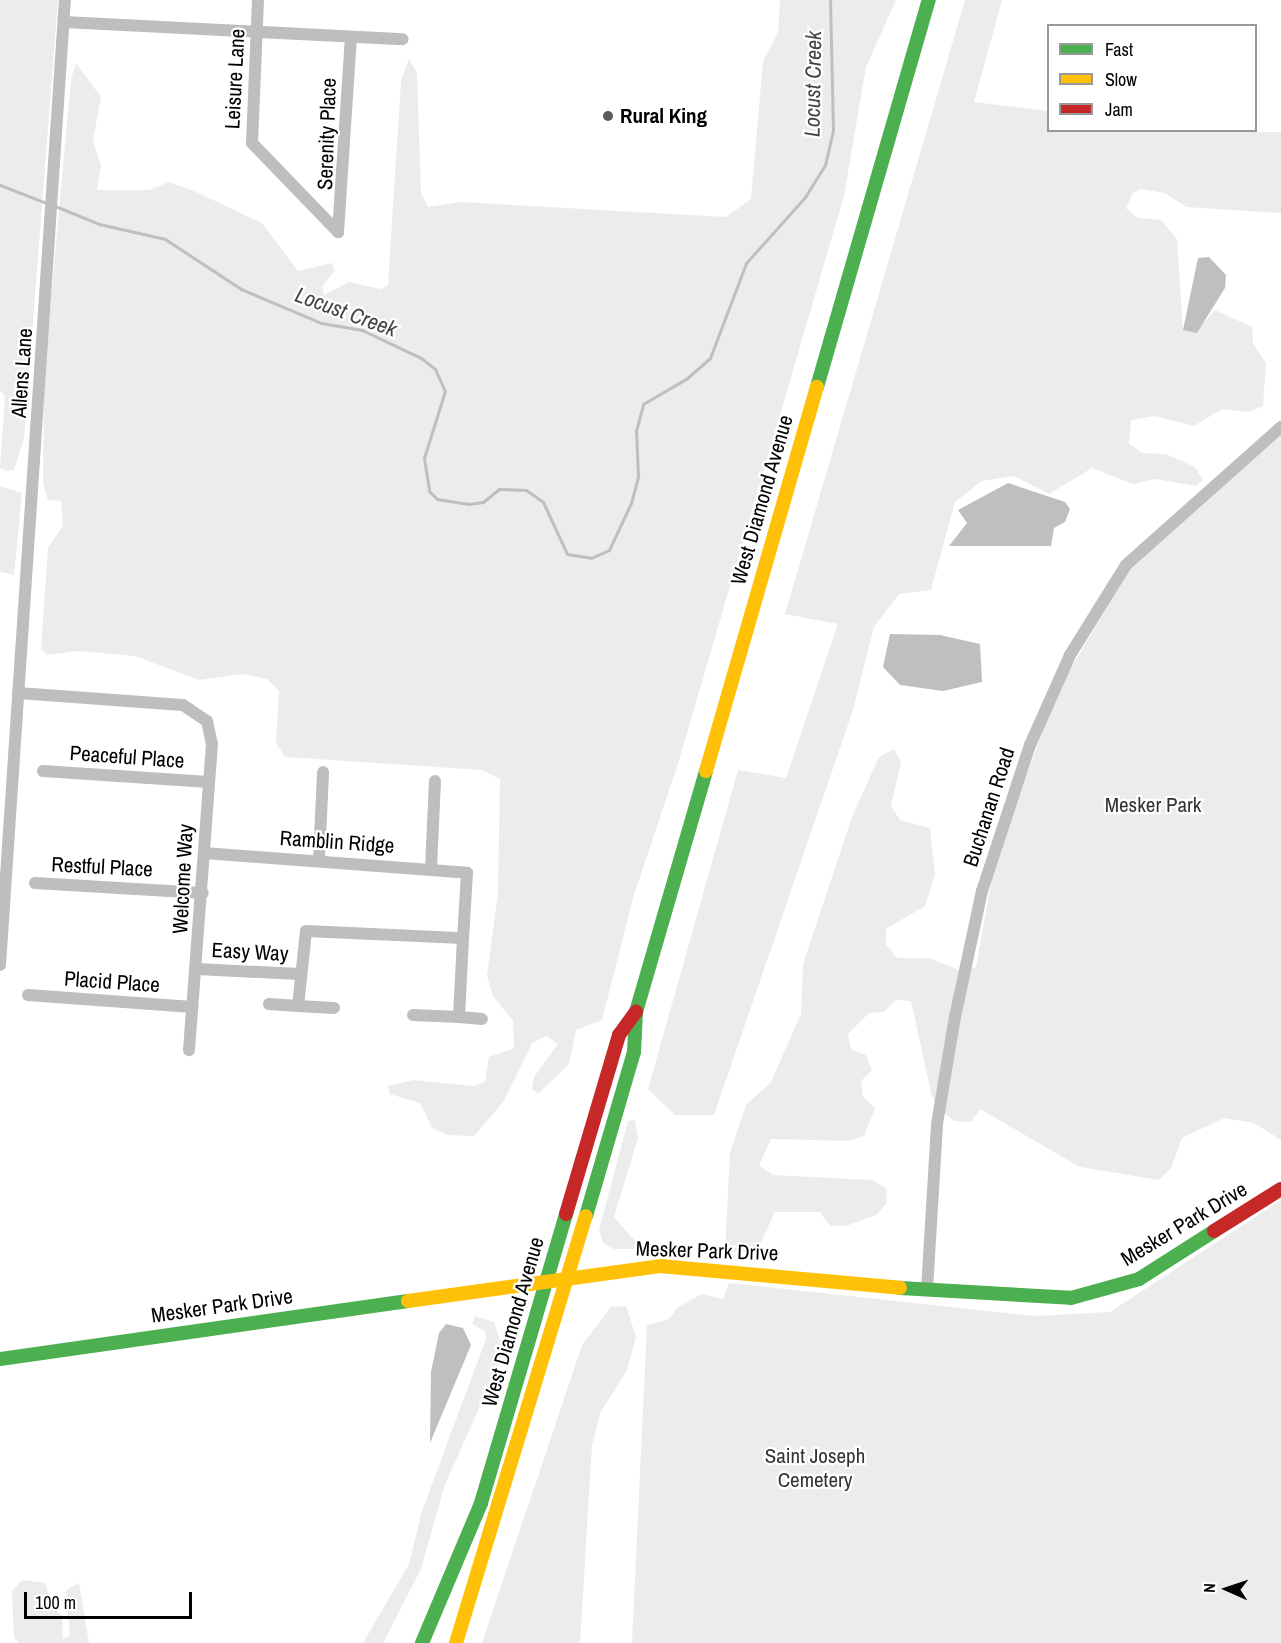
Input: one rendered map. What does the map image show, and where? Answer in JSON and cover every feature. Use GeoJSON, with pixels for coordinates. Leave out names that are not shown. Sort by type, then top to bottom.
{"type":"FeatureCollection","features":[{"type":"Feature","properties":{"kind":"main road","name":"West Diamond Avenue"},"geometry":{"type":"LineString","coordinates":[[456,1643],[486,1562],[637,1041],[636,1012],[929,0]]}},
{"type":"Feature","properties":{"kind":"main road","name":"West Diamond Avenue"},"geometry":{"type":"LineString","coordinates":[[422,1643],[481,1503],[619,1035],[636,1012]]}},
{"type":"Feature","properties":{"kind":"main road","name":"Mesker Park Drive"},"geometry":{"type":"LineString","coordinates":[[0,1359],[547,1279],[660,1266],[1026,1299],[1106,1291],[1172,1261],[1281,1189]]}},
{"type":"Feature","properties":{"kind":"street","name":"Allens Lane"},"geometry":{"type":"LineString","coordinates":[[0,965],[53,232],[65,0]]}},
{"type":"Feature","properties":{"kind":"street","name":"Leisure Lane"},"geometry":{"type":"LineString","coordinates":[[258,0],[254,148],[338,232]]}},
{"type":"Feature","properties":{"kind":"street"},"geometry":{"type":"LineString","coordinates":[[64,22],[403,39]]}},
{"type":"Feature","properties":{"kind":"street","name":"Serenity Place"},"geometry":{"type":"LineString","coordinates":[[338,232],[351,37]]}},
{"type":"Feature","properties":{"kind":"street","name":"Buchanan Road"},"geometry":{"type":"LineString","coordinates":[[927,1289],[938,1124],[953,1027],[982,891],[1030,745],[1070,655],[1126,565],[1281,427]]}},
{"type":"Feature","properties":{"kind":"street","name":"Welcome Way"},"geometry":{"type":"LineString","coordinates":[[18,693],[183,705],[199,713],[210,731],[203,893],[189,1050]]}},
{"type":"Feature","properties":{"kind":"street","name":"Peaceful Place"},"geometry":{"type":"LineString","coordinates":[[43,771],[209,782]]}},
{"type":"Feature","properties":{"kind":"street"},"geometry":{"type":"LineString","coordinates":[[319,861],[323,772]]}},
{"type":"Feature","properties":{"kind":"street"},"geometry":{"type":"LineString","coordinates":[[431,869],[435,781]]}},
{"type":"Feature","properties":{"kind":"street","name":"Ramblin Ridge"},"geometry":{"type":"LineString","coordinates":[[204,853],[467,873],[463,938]]}},
{"type":"Feature","properties":{"kind":"street","name":"Restful Place"},"geometry":{"type":"LineString","coordinates":[[36,883],[203,893]]}},
{"type":"Feature","properties":{"kind":"street"},"geometry":{"type":"LineString","coordinates":[[298,1006],[306,931],[463,938],[459,1017]]}},
{"type":"Feature","properties":{"kind":"street","name":"Easy Way"},"geometry":{"type":"LineString","coordinates":[[197,969],[300,974]]}},
{"type":"Feature","properties":{"kind":"street","name":"Placid Place"},"geometry":{"type":"LineString","coordinates":[[28,995],[193,1007]]}},
{"type":"Feature","properties":{"kind":"street"},"geometry":{"type":"LineString","coordinates":[[268,1004],[334,1008]]}},
{"type":"Feature","properties":{"kind":"street"},"geometry":{"type":"LineString","coordinates":[[413,1015],[482,1019]]}},
{"type":"Feature","properties":{"kind":"green space"},"geometry":{"type":"Polygon","coordinates":[[[0,0],[58,0],[24,438],[14,470],[6,471],[0,468],[5,396],[0,391],[0,0]]]}},
{"type":"Feature","properties":{"kind":"green space"},"geometry":{"type":"Polygon","coordinates":[[[780,0],[896,0],[866,67],[844,196],[678,764],[633,898],[602,1020],[576,1030],[569,1064],[538,1094],[532,1089],[534,1077],[558,1044],[546,1036],[532,1043],[504,1101],[474,1136],[447,1135],[432,1128],[420,1103],[390,1094],[388,1086],[413,1080],[473,1086],[485,1082],[489,1057],[514,1048],[513,1021],[493,996],[487,976],[498,892],[500,779],[482,770],[285,757],[276,743],[279,691],[267,679],[243,674],[199,680],[135,656],[77,651],[47,655],[41,649],[48,548],[63,525],[61,501],[48,500],[43,484],[44,376],[71,79],[76,63],[101,97],[93,141],[101,165],[97,190],[150,190],[169,182],[194,191],[262,223],[298,271],[332,263],[335,270],[322,287],[324,295],[349,282],[381,289],[388,285],[401,81],[409,59],[417,73],[421,193],[428,207],[460,202],[726,217],[751,199],[763,61],[778,33],[780,0]]]}},
{"type":"Feature","properties":{"kind":"green space"},"geometry":{"type":"Polygon","coordinates":[[[965,0],[1002,0],[974,102],[1047,111],[1047,132],[1281,132],[1281,213],[1186,207],[1165,193],[1141,189],[1133,193],[1126,208],[1138,218],[1161,220],[1177,239],[1183,330],[1202,325],[1215,310],[1252,327],[1253,343],[1266,363],[1263,406],[1248,412],[1222,409],[1194,426],[1155,416],[1131,420],[1129,443],[1142,453],[1166,454],[1195,467],[1203,480],[1196,486],[1156,479],[1133,484],[1092,468],[1049,494],[1014,476],[982,481],[955,502],[931,590],[899,594],[874,627],[853,710],[714,1115],[675,1115],[648,1089],[738,770],[786,778],[838,624],[785,614],[965,0]]]}},
{"type":"Feature","properties":{"kind":"green space","name":"Mesker Park"},"geometry":{"type":"Polygon","coordinates":[[[1281,435],[1281,1140],[1254,1123],[1224,1118],[1182,1138],[1171,1168],[1159,1180],[1080,1167],[980,1109],[971,1122],[954,1121],[941,1110],[932,1097],[911,1001],[896,1000],[884,1012],[869,1013],[848,1034],[851,1049],[866,1055],[872,1070],[861,1081],[863,1097],[875,1108],[864,1136],[849,1141],[771,1139],[759,1165],[773,1175],[872,1180],[886,1188],[887,1203],[876,1215],[846,1226],[830,1226],[820,1212],[775,1212],[756,1253],[725,1251],[730,1152],[746,1105],[771,1082],[801,1014],[803,964],[852,817],[879,757],[894,749],[901,762],[891,806],[900,820],[930,828],[935,874],[925,906],[886,929],[886,944],[897,958],[929,958],[959,970],[976,967],[994,866],[1057,691],[1132,566],[1281,435]]]}},
{"type":"Feature","properties":{"kind":"green space"},"geometry":{"type":"Polygon","coordinates":[[[0,486],[22,493],[14,575],[0,572],[0,486]]]}},
{"type":"Feature","properties":{"kind":"green space"},"geometry":{"type":"Polygon","coordinates":[[[635,1120],[638,1138],[614,1217],[642,1249],[614,1249],[603,1243],[599,1230],[628,1121],[635,1120]]]}},
{"type":"Feature","properties":{"kind":"green space","name":"Saint Joseph Cemetery"},"geometry":{"type":"Polygon","coordinates":[[[1281,1200],[1281,1643],[632,1643],[647,1325],[669,1319],[678,1307],[702,1294],[723,1299],[729,1283],[1035,1316],[1110,1312],[1281,1200]]]}},
{"type":"Feature","properties":{"kind":"green space"},"geometry":{"type":"Polygon","coordinates":[[[626,1306],[636,1337],[627,1370],[600,1413],[592,1445],[580,1643],[482,1643],[582,1345],[611,1307],[626,1306]]]}},
{"type":"Feature","properties":{"kind":"green space"},"geometry":{"type":"Polygon","coordinates":[[[475,1316],[494,1322],[504,1353],[445,1484],[421,1569],[383,1643],[363,1643],[409,1564],[422,1511],[486,1339],[485,1331],[472,1324],[475,1316]]]}},
{"type":"Feature","properties":{"kind":"green space"},"geometry":{"type":"Polygon","coordinates":[[[22,1580],[46,1583],[50,1605],[62,1615],[63,1639],[70,1636],[66,1590],[79,1583],[89,1643],[19,1643],[14,1638],[12,1591],[22,1580]]]}},
{"type":"Feature","properties":{"kind":"shaded area"},"geometry":{"type":"Polygon","coordinates":[[[1209,257],[1226,275],[1225,288],[1197,333],[1183,330],[1198,258],[1209,257]]]}},
{"type":"Feature","properties":{"kind":"shaded area"},"geometry":{"type":"Polygon","coordinates":[[[1008,483],[1065,502],[1070,509],[1065,522],[1054,528],[1051,546],[949,546],[967,523],[958,510],[1008,483]]]}},
{"type":"Feature","properties":{"kind":"shaded area"},"geometry":{"type":"Polygon","coordinates":[[[890,634],[940,635],[980,644],[982,682],[943,691],[900,685],[883,667],[890,634]]]}},
{"type":"Feature","properties":{"kind":"shaded area"},"geometry":{"type":"Polygon","coordinates":[[[446,1324],[463,1328],[471,1345],[430,1443],[431,1372],[439,1333],[446,1324]]]}},
{"type":"Feature","properties":{"kind":"waterway","name":"Locust Creek"},"geometry":{"type":"LineString","coordinates":[[55,206],[99,224],[165,239],[241,289],[321,323],[362,330],[421,358],[435,369],[445,391],[424,458],[429,491],[437,499],[469,504],[483,502],[499,489],[526,490],[543,502],[567,554],[591,558],[609,550],[631,503],[638,476],[636,431],[643,404],[686,379],[710,358],[746,263],[805,197],[825,165],[833,130],[830,0]]}},
{"type":"Feature","properties":{"kind":"waterway","name":"Locust Creek"},"geometry":{"type":"LineString","coordinates":[[0,185],[49,204]]}},
{"type":"Feature","properties":{"kind":"traffic: fast"},"geometry":{"type":"LineString","coordinates":[[817,387],[929,0]]}},
{"type":"Feature","properties":{"kind":"traffic: fast"},"geometry":{"type":"LineString","coordinates":[[586,1216],[634,1052],[636,1012],[706,771]]}},
{"type":"Feature","properties":{"kind":"traffic: fast"},"geometry":{"type":"LineString","coordinates":[[422,1643],[481,1503],[566,1214]]}},
{"type":"Feature","properties":{"kind":"traffic: fast"},"geometry":{"type":"LineString","coordinates":[[900,1288],[1071,1298],[1139,1279],[1214,1231]]}},
{"type":"Feature","properties":{"kind":"traffic: fast"},"geometry":{"type":"LineString","coordinates":[[0,1359],[408,1301]]}},
{"type":"Feature","properties":{"kind":"traffic: slow"},"geometry":{"type":"LineString","coordinates":[[706,771],[817,387]]}},
{"type":"Feature","properties":{"kind":"traffic: slow"},"geometry":{"type":"LineString","coordinates":[[456,1643],[586,1216]]}},
{"type":"Feature","properties":{"kind":"traffic: slow"},"geometry":{"type":"LineString","coordinates":[[408,1301],[660,1266],[900,1288]]}},
{"type":"Feature","properties":{"kind":"traffic: jam"},"geometry":{"type":"LineString","coordinates":[[566,1214],[619,1035],[636,1012]]}},
{"type":"Feature","properties":{"kind":"traffic: jam"},"geometry":{"type":"LineString","coordinates":[[1214,1231],[1281,1189]]}},
{"type":"Feature","properties":{"kind":"place","name":"Rural King"},"geometry":{"type":"Point","coordinates":[608,116]}}]}
